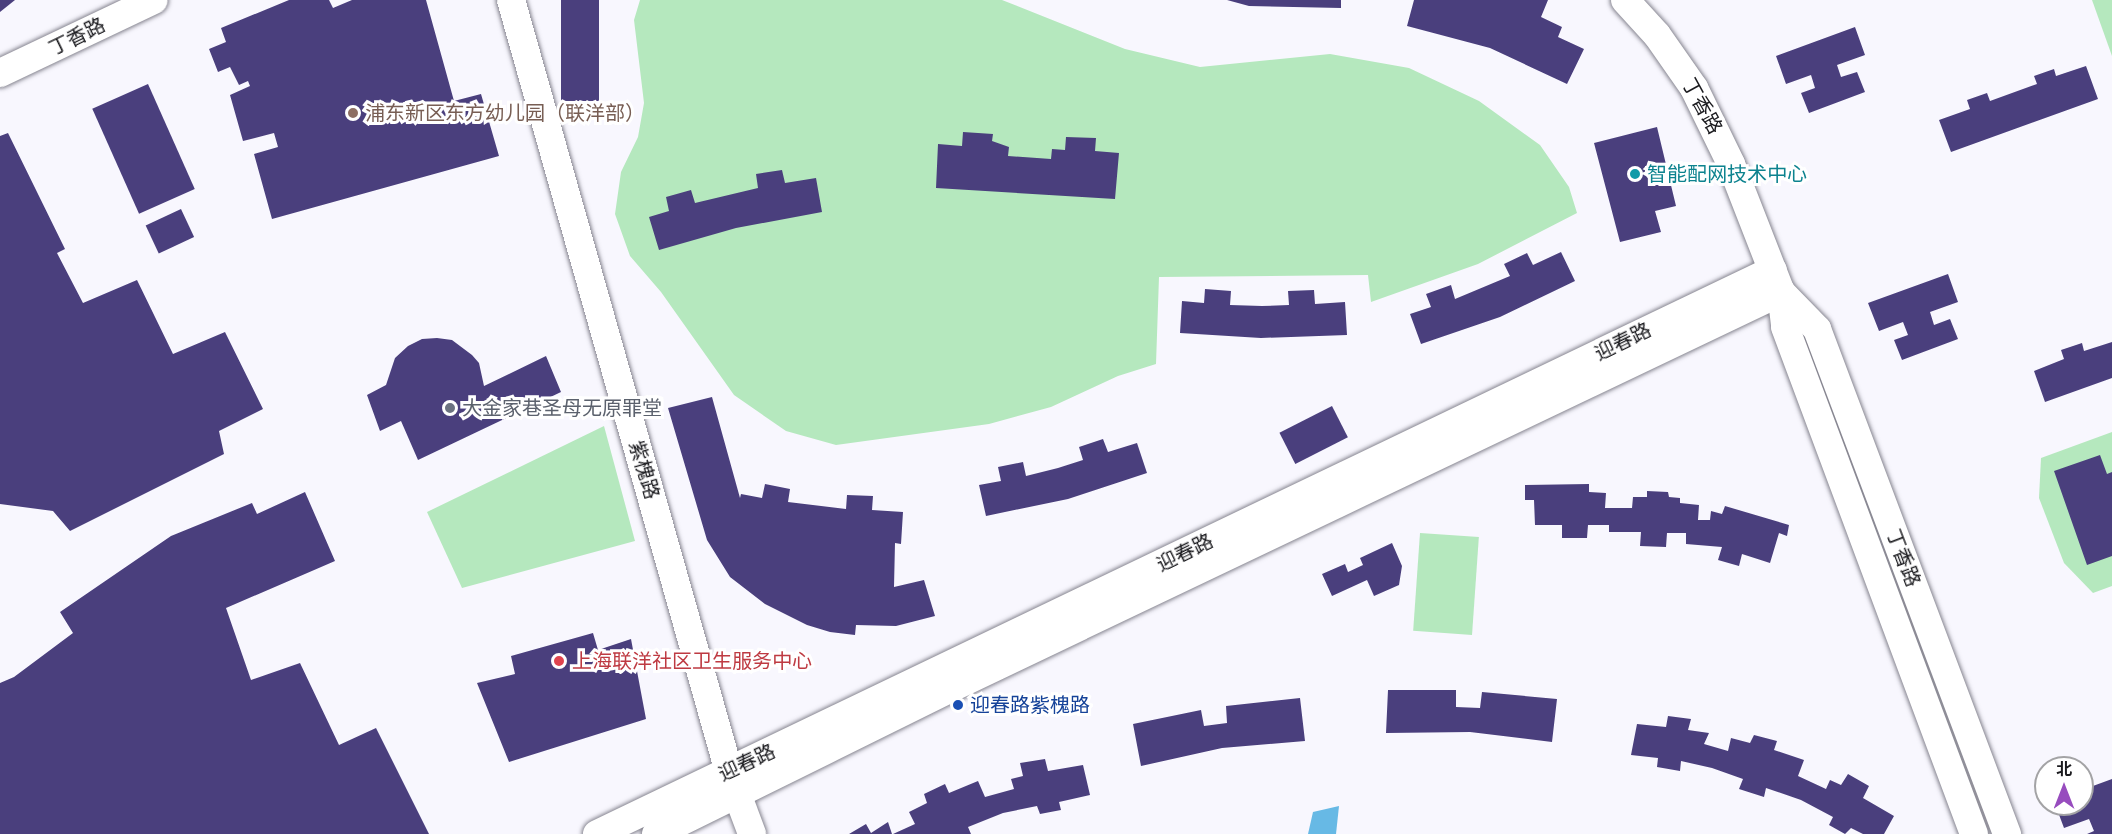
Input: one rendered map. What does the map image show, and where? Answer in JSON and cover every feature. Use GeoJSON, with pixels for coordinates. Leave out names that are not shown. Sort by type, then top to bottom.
{"type":"FeatureCollection","features":[{"type":"Feature","properties":{"kind":"street","name":"丁香路"},"geometry":{"type":"LineString","coordinates":[[0,74],[154,0]]}},
{"type":"Feature","properties":{"kind":"street","name":"紫槐路"},"geometry":{"type":"LineString","coordinates":[[512,0],[732,782],[752,834]]}},
{"type":"Feature","properties":{"kind":"street","name":"丁香路"},"geometry":{"type":"LineString","coordinates":[[1625,0],[1657,34],[1694,88],[1717,131],[1777,281],[1785,327],[1974,834]]}},
{"type":"Feature","properties":{"kind":"street","name":"丁香路"},"geometry":{"type":"LineString","coordinates":[[1777,281],[1817,329],[2007,834]]}},
{"type":"Feature","properties":{"kind":"street","name":"迎春路"},"geometry":{"type":"LineString","coordinates":[[597,834],[732,782],[1777,281]]}},
{"type":"Feature","properties":{"kind":"street","name":"迎春路"},"geometry":{"type":"LineString","coordinates":[[656,834],[732,782]]}},
{"type":"Feature","properties":{"kind":"green space"},"geometry":{"type":"Polygon","coordinates":[[[640,0],[1002,0],[1125,49],[1200,67],[1330,54],[1409,68],[1479,101],[1540,145],[1569,187],[1577,213],[1478,264],[1371,302],[1368,275],[1159,277],[1156,364],[1118,376],[1051,407],[989,424],[836,445],[786,431],[734,395],[661,292],[630,256],[615,214],[621,172],[638,137],[644,103],[634,20],[640,0]]]}},
{"type":"Feature","properties":{"kind":"green space"},"geometry":{"type":"Polygon","coordinates":[[[2092,0],[2112,0],[2112,56],[2092,0]]]}},
{"type":"Feature","properties":{"kind":"green space"},"geometry":{"type":"Polygon","coordinates":[[[604,426],[635,541],[462,588],[427,512],[604,426]]]}},
{"type":"Feature","properties":{"kind":"green space"},"geometry":{"type":"Polygon","coordinates":[[[2112,432],[2112,586],[2093,593],[2064,563],[2039,498],[2041,458],[2112,432]]]}},
{"type":"Feature","properties":{"kind":"green space"},"geometry":{"type":"Polygon","coordinates":[[[1420,533],[1479,537],[1472,635],[1413,631],[1420,533]]]}},
{"type":"Feature","properties":{"kind":"water"},"geometry":{"type":"Polygon","coordinates":[[[1339,806],[1336,834],[1308,834],[1313,812],[1339,806]]]}},
{"type":"Feature","properties":{"kind":"building"},"geometry":{"type":"Polygon","coordinates":[[[0,0],[15,0],[0,12],[0,0]]]}},
{"type":"Feature","properties":{"kind":"building"},"geometry":{"type":"Polygon","coordinates":[[[289,0],[329,0],[333,8],[352,0],[426,0],[454,101],[481,94],[499,156],[272,219],[254,154],[278,147],[274,133],[243,141],[230,95],[250,86],[248,81],[239,85],[230,67],[218,72],[209,49],[226,42],[221,28],[289,0]]]}},
{"type":"Feature","properties":{"kind":"building"},"geometry":{"type":"Polygon","coordinates":[[[561,0],[599,0],[599,101],[561,101],[561,0]]]}},
{"type":"Feature","properties":{"kind":"building"},"geometry":{"type":"Polygon","coordinates":[[[1227,0],[1341,0],[1341,8],[1249,6],[1227,0]]]}},
{"type":"Feature","properties":{"kind":"building"},"geometry":{"type":"Polygon","coordinates":[[[1414,0],[1548,0],[1541,17],[1562,27],[1558,37],[1584,49],[1567,84],[1490,48],[1407,26],[1414,0]]]}},
{"type":"Feature","properties":{"kind":"building"},"geometry":{"type":"Polygon","coordinates":[[[1855,27],[1865,55],[1837,65],[1841,77],[1857,72],[1865,92],[1809,113],[1801,93],[1815,88],[1811,75],[1786,84],[1776,56],[1855,27]]]}},
{"type":"Feature","properties":{"kind":"building"},"geometry":{"type":"Polygon","coordinates":[[[2086,66],[2098,99],[1951,152],[1939,120],[1970,109],[1967,100],[1987,93],[1990,101],[2037,84],[2034,76],[2054,69],[2056,76],[2086,66]]]}},
{"type":"Feature","properties":{"kind":"building"},"geometry":{"type":"Polygon","coordinates":[[[148,84],[195,189],[139,214],[92,109],[148,84]]]}},
{"type":"Feature","properties":{"kind":"building","name":"智能配网技术中心"},"geometry":{"type":"Polygon","coordinates":[[[1657,127],[1676,206],[1655,211],[1661,232],[1620,242],[1594,143],[1657,127]]]}},
{"type":"Feature","properties":{"kind":"building"},"geometry":{"type":"Polygon","coordinates":[[[963,132],[993,134],[992,141],[1009,147],[1008,156],[1051,159],[1052,149],[1065,150],[1066,137],[1096,138],[1095,151],[1119,153],[1115,199],[936,188],[938,144],[962,146],[963,132]]]}},
{"type":"Feature","properties":{"kind":"building"},"geometry":{"type":"Polygon","coordinates":[[[8,133],[65,249],[57,253],[83,303],[137,280],[173,354],[225,332],[263,409],[219,431],[224,454],[70,531],[53,511],[0,504],[0,136],[8,133]]]}},
{"type":"Feature","properties":{"kind":"building"},"geometry":{"type":"Polygon","coordinates":[[[782,170],[785,183],[816,178],[822,212],[736,228],[659,250],[649,217],[669,211],[666,197],[691,190],[695,203],[758,188],[756,174],[782,170]]]}},
{"type":"Feature","properties":{"kind":"building"},"geometry":{"type":"Polygon","coordinates":[[[181,209],[194,237],[159,254],[146,225],[181,209]]]}},
{"type":"Feature","properties":{"kind":"building"},"geometry":{"type":"Polygon","coordinates":[[[1561,252],[1575,281],[1500,317],[1421,344],[1410,314],[1431,307],[1426,294],[1451,285],[1455,299],[1510,276],[1504,264],[1527,253],[1533,265],[1561,252]]]}},
{"type":"Feature","properties":{"kind":"building"},"geometry":{"type":"Polygon","coordinates":[[[1948,274],[1958,302],[1930,312],[1934,325],[1950,319],[1958,339],[1902,360],[1894,340],[1908,335],[1903,322],[1879,331],[1868,303],[1948,274]]]}},
{"type":"Feature","properties":{"kind":"building"},"geometry":{"type":"Polygon","coordinates":[[[1205,289],[1231,291],[1230,305],[1262,306],[1289,305],[1288,291],[1314,290],[1315,304],[1345,302],[1347,335],[1261,338],[1180,333],[1182,301],[1204,303],[1205,289]]]}},
{"type":"Feature","properties":{"kind":"building","name":"大金家巷圣母无原罪堂"},"geometry":{"type":"Polygon","coordinates":[[[422,339],[452,340],[472,355],[479,363],[484,386],[546,356],[561,392],[418,460],[401,421],[380,431],[367,395],[386,385],[395,358],[408,346],[422,339]]]}},
{"type":"Feature","properties":{"kind":"building"},"geometry":{"type":"Polygon","coordinates":[[[2112,342],[2112,378],[2045,402],[2034,371],[2064,359],[2061,350],[2082,343],[2084,351],[2112,342]]]}},
{"type":"Feature","properties":{"kind":"building"},"geometry":{"type":"Polygon","coordinates":[[[712,397],[740,498],[741,494],[762,498],[765,484],[790,489],[788,502],[846,509],[847,495],[873,496],[872,510],[903,512],[901,544],[895,543],[894,587],[924,580],[935,616],[896,626],[856,625],[855,635],[830,632],[807,625],[765,604],[730,577],[707,540],[668,408],[712,397]]]}},
{"type":"Feature","properties":{"kind":"building"},"geometry":{"type":"Polygon","coordinates":[[[1332,406],[1348,437],[1295,464],[1279,433],[1332,406]]]}},
{"type":"Feature","properties":{"kind":"building"},"geometry":{"type":"Polygon","coordinates":[[[1103,439],[1108,452],[1137,443],[1147,473],[1068,499],[986,516],[979,485],[1001,481],[998,467],[1023,462],[1026,476],[1058,468],[1083,460],[1079,447],[1103,439]]]}},
{"type":"Feature","properties":{"kind":"building"},"geometry":{"type":"Polygon","coordinates":[[[2100,455],[2107,474],[2112,472],[2112,556],[2087,565],[2054,471],[2100,455]]]}},
{"type":"Feature","properties":{"kind":"building"},"geometry":{"type":"Polygon","coordinates":[[[1589,484],[1589,492],[1606,493],[1605,508],[1632,508],[1633,497],[1647,497],[1647,491],[1668,492],[1669,497],[1680,498],[1680,503],[1699,505],[1698,520],[1710,520],[1711,511],[1722,514],[1725,506],[1789,525],[1787,536],[1779,533],[1770,563],[1742,554],[1739,566],[1718,560],[1722,547],[1686,544],[1686,533],[1667,533],[1666,547],[1640,546],[1641,532],[1609,532],[1609,525],[1588,525],[1587,538],[1562,538],[1562,525],[1535,525],[1534,500],[1525,500],[1525,485],[1589,484]]]}},
{"type":"Feature","properties":{"kind":"building"},"geometry":{"type":"Polygon","coordinates":[[[305,492],[335,561],[226,608],[251,680],[300,663],[339,745],[376,728],[429,834],[0,834],[0,683],[14,677],[73,633],[60,612],[171,536],[252,503],[257,514],[305,492]]]}},
{"type":"Feature","properties":{"kind":"building"},"geometry":{"type":"Polygon","coordinates":[[[1392,543],[1402,566],[1399,585],[1374,596],[1367,580],[1332,596],[1322,574],[1345,564],[1348,572],[1363,565],[1360,558],[1392,543]]]}},
{"type":"Feature","properties":{"kind":"building"},"geometry":{"type":"Polygon","coordinates":[[[593,633],[598,650],[631,639],[646,719],[509,762],[477,683],[515,674],[511,656],[593,633]]]}},
{"type":"Feature","properties":{"kind":"building"},"geometry":{"type":"Polygon","coordinates":[[[1388,690],[1456,690],[1456,707],[1480,708],[1482,692],[1557,699],[1552,742],[1470,732],[1386,733],[1388,690]]]}},
{"type":"Feature","properties":{"kind":"building"},"geometry":{"type":"Polygon","coordinates":[[[1300,698],[1305,741],[1222,748],[1141,766],[1133,724],[1201,710],[1204,726],[1227,723],[1226,706],[1300,698]]]}},
{"type":"Feature","properties":{"kind":"building"},"geometry":{"type":"Polygon","coordinates":[[[1668,716],[1691,719],[1688,730],[1709,733],[1704,744],[1728,751],[1731,738],[1750,743],[1754,735],[1777,741],[1774,750],[1804,760],[1798,776],[1826,789],[1830,780],[1841,785],[1848,774],[1869,786],[1863,798],[1894,816],[1884,834],[1863,834],[1851,828],[1845,834],[1829,825],[1833,817],[1801,800],[1766,788],[1764,797],[1739,789],[1743,779],[1712,768],[1681,761],[1680,771],[1657,767],[1658,758],[1631,755],[1637,724],[1666,727],[1668,716]]]}},
{"type":"Feature","properties":{"kind":"building"},"geometry":{"type":"Polygon","coordinates":[[[1045,759],[1048,771],[1083,765],[1090,795],[1059,802],[1061,810],[1040,814],[1037,806],[1003,813],[968,827],[971,834],[893,834],[915,824],[909,812],[927,803],[924,794],[945,784],[949,793],[978,781],[985,797],[1014,789],[1011,779],[1023,776],[1020,763],[1045,759]]]}},
{"type":"Feature","properties":{"kind":"building"},"geometry":{"type":"Polygon","coordinates":[[[2112,779],[2112,834],[2087,834],[2094,831],[2089,819],[2064,828],[2060,816],[2094,816],[2094,786],[2112,779]]]}},
{"type":"Feature","properties":{"kind":"building"},"geometry":{"type":"Polygon","coordinates":[[[888,822],[892,834],[849,834],[866,824],[871,833],[888,822]]]}},
{"type":"Feature","properties":{"kind":"place","name":"浦东新区东方幼儿园（联洋部）"},"geometry":{"type":"Point","coordinates":[353,113]}},
{"type":"Feature","properties":{"kind":"place","name":"智能配网技术中心"},"geometry":{"type":"Point","coordinates":[1635,174]}},
{"type":"Feature","properties":{"kind":"place","name":"大金家巷圣母无原罪堂"},"geometry":{"type":"Point","coordinates":[450,408]}},
{"type":"Feature","properties":{"kind":"place","name":"上海联洋社区卫生服务中心"},"geometry":{"type":"Point","coordinates":[559,661]}},
{"type":"Feature","properties":{"kind":"place","name":"迎春路紫槐路"},"geometry":{"type":"Point","coordinates":[958,705]}}]}
